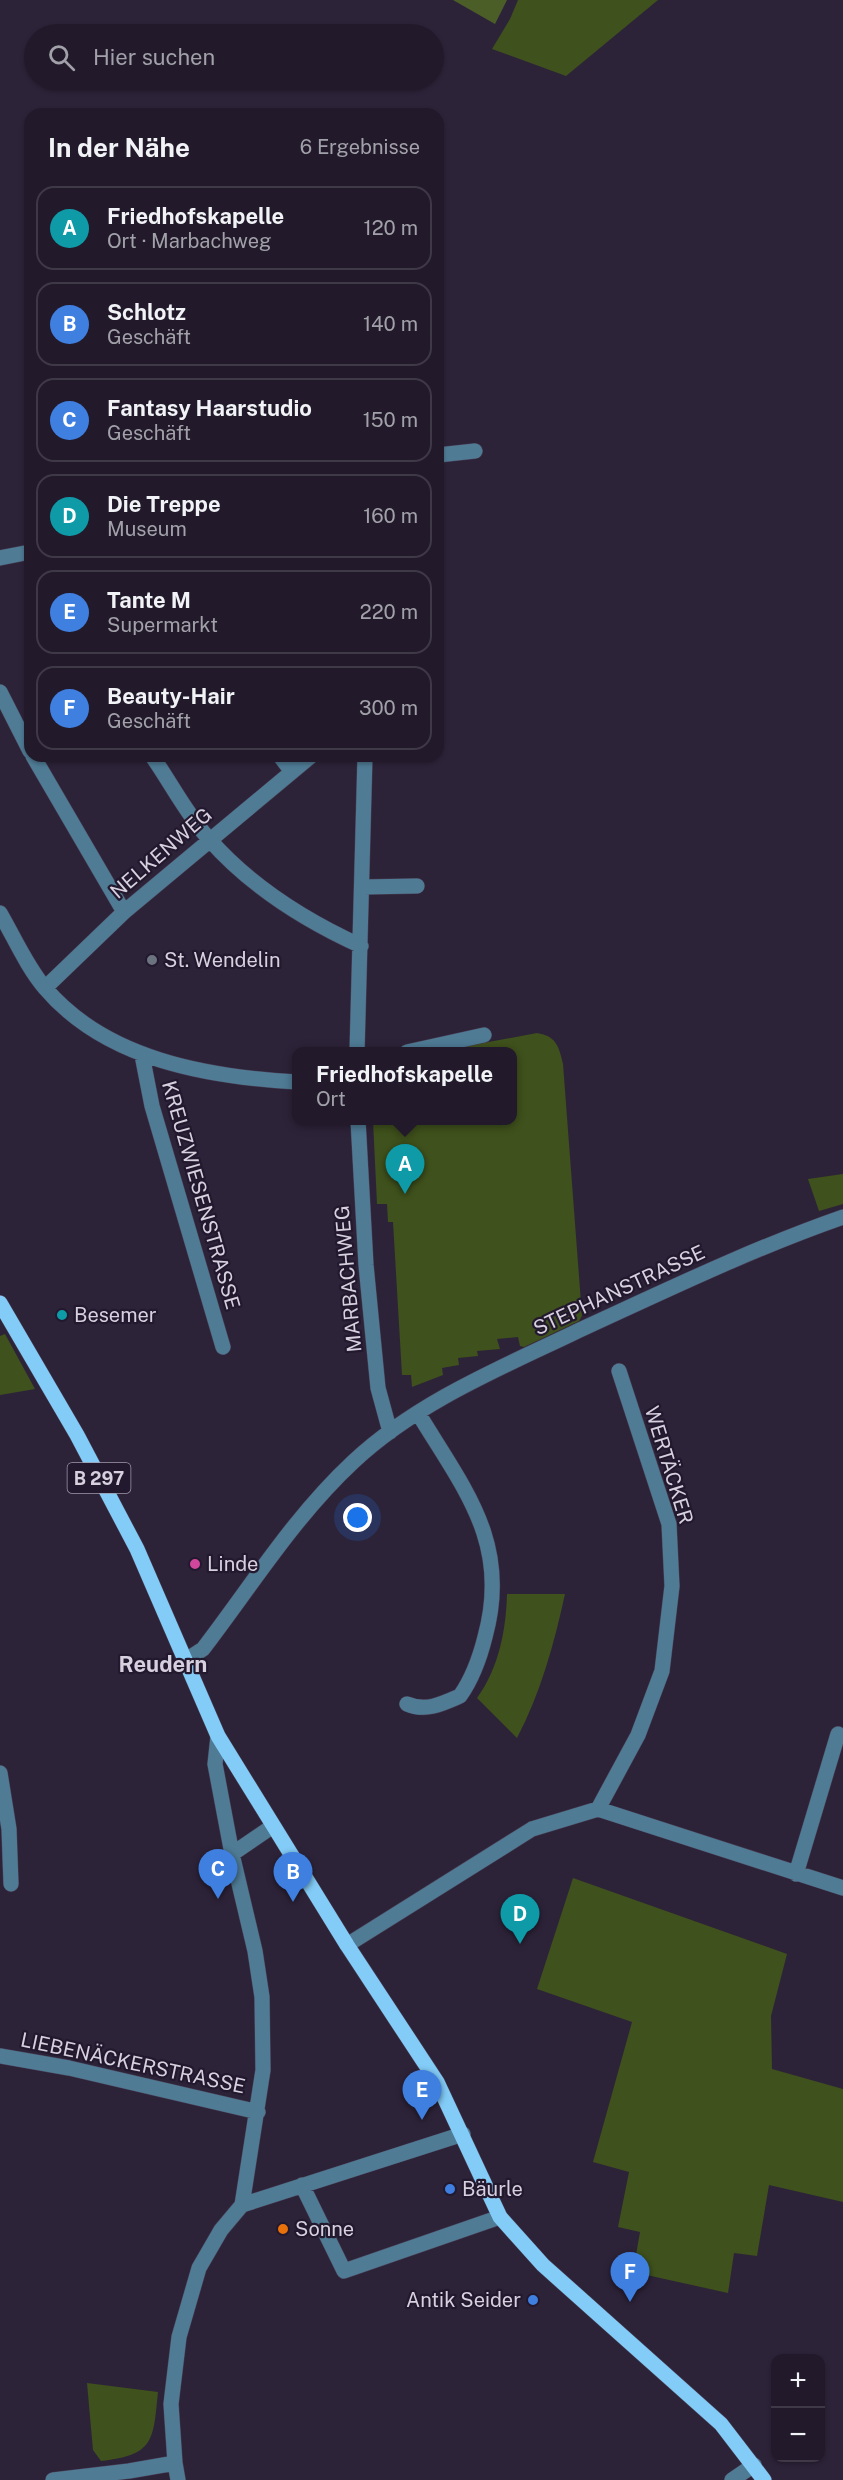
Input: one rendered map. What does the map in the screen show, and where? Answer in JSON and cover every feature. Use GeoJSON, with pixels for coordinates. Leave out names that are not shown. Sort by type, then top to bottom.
{"type":"FeatureCollection","features":[{"type":"Feature","properties":{"kind":"main road","name":"B 297"},"geometry":{"type":"LineString","coordinates":[[0,1303],[67,1417],[137,1549],[218,1736],[347,1945],[437,2082],[500,2217],[543,2265],[721,2424],[754,2464],[764,2480]]}},
{"type":"Feature","properties":{"kind":"street"},"geometry":{"type":"LineString","coordinates":[[444,454],[475,451]]}},
{"type":"Feature","properties":{"kind":"street"},"geometry":{"type":"LineString","coordinates":[[0,558],[24,553]]}},
{"type":"Feature","properties":{"kind":"street"},"geometry":{"type":"LineString","coordinates":[[0,692],[24,738]]}},
{"type":"Feature","properties":{"kind":"street"},"geometry":{"type":"LineString","coordinates":[[36,762],[124,912]]}},
{"type":"Feature","properties":{"kind":"street"},"geometry":{"type":"LineString","coordinates":[[156,762],[208,839],[251,880],[295,913],[361,946]]}},
{"type":"Feature","properties":{"kind":"street"},"geometry":{"type":"LineString","coordinates":[[284,762],[292,772]]}},
{"type":"Feature","properties":{"kind":"street","name":"NELKENWEG"},"geometry":{"type":"LineString","coordinates":[[45,988],[124,912],[208,839],[304,762]]}},
{"type":"Feature","properties":{"kind":"street"},"geometry":{"type":"LineString","coordinates":[[357,1047],[365,762]]}},
{"type":"Feature","properties":{"kind":"street"},"geometry":{"type":"LineString","coordinates":[[363,887],[417,886]]}},
{"type":"Feature","properties":{"kind":"street"},"geometry":{"type":"LineString","coordinates":[[0,913],[45,988],[91,1028],[142,1055],[193,1070],[292,1081]]}},
{"type":"Feature","properties":{"kind":"street"},"geometry":{"type":"LineString","coordinates":[[430,1047],[484,1035]]}},
{"type":"Feature","properties":{"kind":"street","name":"KREUZWIESENSTRASSE"},"geometry":{"type":"LineString","coordinates":[[142,1055],[152,1106],[223,1347]]}},
{"type":"Feature","properties":{"kind":"street","name":"MARBACHWEG"},"geometry":{"type":"LineString","coordinates":[[358,1125],[366,1265],[377,1377],[390,1432]]}},
{"type":"Feature","properties":{"kind":"street","name":"STEPHANSTRASSE"},"geometry":{"type":"LineString","coordinates":[[186,1660],[203,1649],[308,1507],[355,1460],[418,1413],[517,1360],[651,1296],[843,1218]]}},
{"type":"Feature","properties":{"kind":"street","name":"WERTÄCKER"},"geometry":{"type":"LineString","coordinates":[[598,1809],[639,1736],[662,1671],[672,1586],[669,1524],[619,1371]]}},
{"type":"Feature","properties":{"kind":"street"},"geometry":{"type":"LineString","coordinates":[[407,1704],[417,1708],[443,1704],[460,1696],[484,1641],[494,1592],[491,1558],[483,1526],[418,1413]]}},
{"type":"Feature","properties":{"kind":"street"},"geometry":{"type":"LineString","coordinates":[[796,1874],[838,1734]]}},
{"type":"Feature","properties":{"kind":"street"},"geometry":{"type":"LineString","coordinates":[[178,2480],[171,2404],[179,2337],[199,2268],[221,2230],[242,2205],[263,2070],[262,1997],[255,1951],[232,1854],[215,1764],[218,1736]]}},
{"type":"Feature","properties":{"kind":"street"},"geometry":{"type":"LineString","coordinates":[[0,1773],[9,1828],[10,1884]]}},
{"type":"Feature","properties":{"kind":"street"},"geometry":{"type":"LineString","coordinates":[[347,1945],[532,1828],[598,1809],[843,1888]]}},
{"type":"Feature","properties":{"kind":"street"},"geometry":{"type":"LineString","coordinates":[[232,1854],[273,1826]]}},
{"type":"Feature","properties":{"kind":"street","name":"LIEBENÄCKERSTRASSE"},"geometry":{"type":"LineString","coordinates":[[0,2056],[69,2068],[258,2112]]}},
{"type":"Feature","properties":{"kind":"street"},"geometry":{"type":"LineString","coordinates":[[242,2205],[463,2134]]}},
{"type":"Feature","properties":{"kind":"street"},"geometry":{"type":"LineString","coordinates":[[302,2185],[344,2271],[500,2217]]}},
{"type":"Feature","properties":{"kind":"street"},"geometry":{"type":"LineString","coordinates":[[53,2480],[175,2463]]}},
{"type":"Feature","properties":{"kind":"street"},"geometry":{"type":"LineString","coordinates":[[732,2480],[754,2464]]}},
{"type":"Feature","properties":{"kind":"green space"},"geometry":{"type":"Polygon","coordinates":[[[453,0],[507,0],[495,24],[453,0]]]}},
{"type":"Feature","properties":{"kind":"green space"},"geometry":{"type":"Polygon","coordinates":[[[518,0],[658,0],[566,76],[492,49],[510,19],[518,0]]]}},
{"type":"Feature","properties":{"kind":"green space"},"geometry":{"type":"Polygon","coordinates":[[[537,1033],[553,1039],[556,1043],[563,1064],[582,1316],[579,1321],[524,1347],[520,1346],[518,1337],[497,1339],[500,1349],[477,1351],[478,1356],[458,1358],[459,1365],[442,1368],[443,1375],[412,1387],[411,1375],[402,1375],[393,1222],[388,1222],[387,1204],[377,1204],[373,1125],[517,1125],[517,1047],[462,1047],[537,1033]]]}},
{"type":"Feature","properties":{"kind":"green space"},"geometry":{"type":"Polygon","coordinates":[[[843,1174],[843,1204],[819,1211],[808,1179],[843,1174]]]}},
{"type":"Feature","properties":{"kind":"green space"},"geometry":{"type":"Polygon","coordinates":[[[5,1334],[35,1389],[0,1395],[0,1336],[5,1334]]]}},
{"type":"Feature","properties":{"kind":"green space"},"geometry":{"type":"Polygon","coordinates":[[[507,1594],[565,1594],[546,1668],[526,1721],[517,1738],[477,1698],[491,1674],[500,1648],[507,1594]]]}},
{"type":"Feature","properties":{"kind":"green space"},"geometry":{"type":"Polygon","coordinates":[[[573,1878],[787,1954],[771,2016],[772,2069],[843,2089],[843,2202],[769,2185],[757,2256],[734,2253],[728,2293],[633,2272],[640,2232],[618,2227],[629,2172],[593,2162],[632,2022],[537,1989],[573,1878]]]}},
{"type":"Feature","properties":{"kind":"green space"},"geometry":{"type":"Polygon","coordinates":[[[87,2383],[158,2392],[152,2433],[148,2442],[141,2449],[119,2458],[101,2461],[93,2450],[87,2383]]]}},
{"type":"Feature","properties":{"kind":"place","name":"St. Wendelin"},"geometry":{"type":"Point","coordinates":[152,960]}},
{"type":"Feature","properties":{"kind":"place","name":"Friedhofskapelle"},"geometry":{"type":"Point","coordinates":[405,1194]}},
{"type":"Feature","properties":{"kind":"place","name":"Besemer"},"geometry":{"type":"Point","coordinates":[62,1315]}},
{"type":"Feature","properties":{"kind":"place","name":"Linde"},"geometry":{"type":"Point","coordinates":[195,1564]}},
{"type":"Feature","properties":{"kind":"place","name":"Fantasy Haarstudio"},"geometry":{"type":"Point","coordinates":[218,1899]}},
{"type":"Feature","properties":{"kind":"place","name":"Schlotz"},"geometry":{"type":"Point","coordinates":[293,1902]}},
{"type":"Feature","properties":{"kind":"place","name":"Die Treppe"},"geometry":{"type":"Point","coordinates":[520,1944]}},
{"type":"Feature","properties":{"kind":"place","name":"Tante M"},"geometry":{"type":"Point","coordinates":[422,2120]}},
{"type":"Feature","properties":{"kind":"place","name":"Bäurle"},"geometry":{"type":"Point","coordinates":[450,2189]}},
{"type":"Feature","properties":{"kind":"place","name":"Sonne"},"geometry":{"type":"Point","coordinates":[283,2229]}},
{"type":"Feature","properties":{"kind":"place","name":"Antik Seider"},"geometry":{"type":"Point","coordinates":[533,2300]}},
{"type":"Feature","properties":{"kind":"place","name":"Beauty-Hair"},"geometry":{"type":"Point","coordinates":[630,2302]}},
{"type":"Feature","properties":{"kind":"district","name":"Reudern"},"geometry":{"type":"Point","coordinates":[163,1664]}}]}
